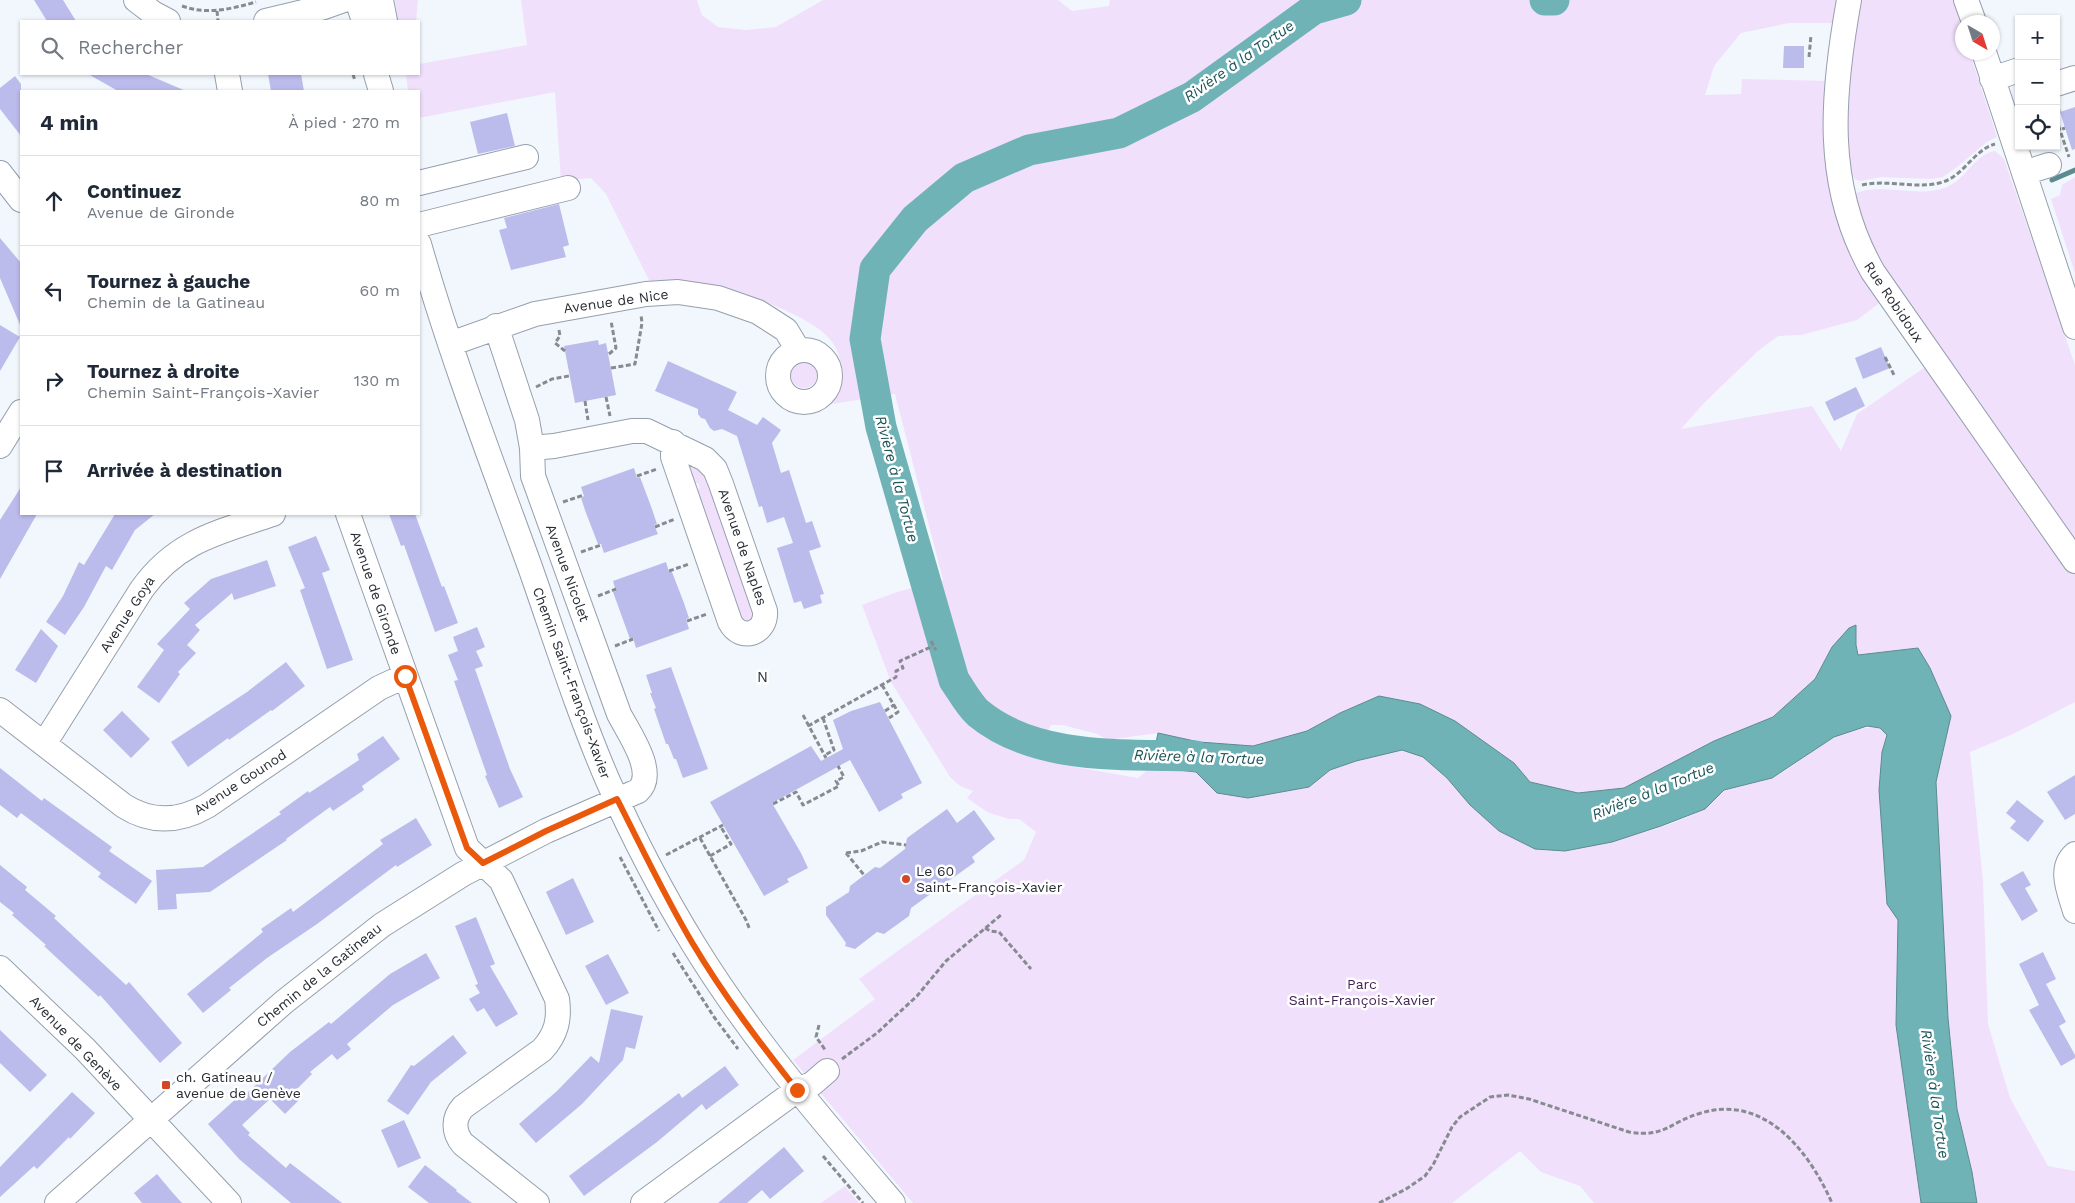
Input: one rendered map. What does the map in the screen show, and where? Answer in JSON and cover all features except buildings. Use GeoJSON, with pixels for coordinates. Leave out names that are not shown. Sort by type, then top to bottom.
{"type":"FeatureCollection","features":[{"type":"Feature","properties":{"kind":"street"},"geometry":{"type":"LineString","coordinates":[[136,0],[153,13],[174,13]]}},
{"type":"Feature","properties":{"kind":"street"},"geometry":{"type":"LineString","coordinates":[[261,12],[324,7],[344,0]]}},
{"type":"Feature","properties":{"kind":"street"},"geometry":{"type":"LineString","coordinates":[[357,0],[364,20]]}},
{"type":"Feature","properties":{"kind":"street"},"geometry":{"type":"LineString","coordinates":[[381,0],[385,20]]}},
{"type":"Feature","properties":{"kind":"street","name":"Rue Robidoux"},"geometry":{"type":"LineString","coordinates":[[1849,0],[1840,48],[1834,111],[1835,137],[1843,190],[1852,230],[1873,272],[2075,561]]}},
{"type":"Feature","properties":{"kind":"street"},"geometry":{"type":"LineString","coordinates":[[1966,0],[1971,15]]}},
{"type":"Feature","properties":{"kind":"street"},"geometry":{"type":"LineString","coordinates":[[1986,60],[1992,79],[2010,100],[2012,139],[2075,327]]}},
{"type":"Feature","properties":{"kind":"street"},"geometry":{"type":"LineString","coordinates":[[1992,79],[2015,71]]}},
{"type":"Feature","properties":{"kind":"street"},"geometry":{"type":"LineString","coordinates":[[226,75],[230,90]]}},
{"type":"Feature","properties":{"kind":"street"},"geometry":{"type":"LineString","coordinates":[[376,75],[381,90]]}},
{"type":"Feature","properties":{"kind":"street"},"geometry":{"type":"LineString","coordinates":[[392,75],[394,90]]}},
{"type":"Feature","properties":{"kind":"street"},"geometry":{"type":"LineString","coordinates":[[2060,83],[2075,78]]}},
{"type":"Feature","properties":{"kind":"street"},"geometry":{"type":"LineString","coordinates":[[420,183],[526,157]]}},
{"type":"Feature","properties":{"kind":"street"},"geometry":{"type":"LineString","coordinates":[[2024,173],[2059,162]]}},
{"type":"Feature","properties":{"kind":"street"},"geometry":{"type":"LineString","coordinates":[[0,173],[20,199]]}},
{"type":"Feature","properties":{"kind":"street"},"geometry":{"type":"LineString","coordinates":[[420,225],[568,188]]}},
{"type":"Feature","properties":{"kind":"street","name":"Chemin Saint-François-Xavier"},"geometry":{"type":"LineString","coordinates":[[420,247],[450,344],[592,738],[617,799],[666,897],[731,1003],[797,1090],[875,1200]]}},
{"type":"Feature","properties":{"kind":"street","name":"Avenue de Nice"},"geometry":{"type":"LineString","coordinates":[[450,344],[496,326],[535,314],[637,295],[678,292],[702,294],[734,302],[766,316],[783,327],[792,337],[798,350]]}},
{"type":"Feature","properties":{"kind":"street","name":"Avenue Nicolet"},"geometry":{"type":"LineString","coordinates":[[496,326],[527,420],[532,448],[533,476],[536,486],[619,714],[644,766],[645,780],[643,785],[638,790],[617,799]]}},
{"type":"Feature","properties":{"kind":"street"},"geometry":{"type":"LineString","coordinates":[[0,446],[20,414]]}},
{"type":"Feature","properties":{"kind":"street","name":"Avenue de Naples"},"geometry":{"type":"LineString","coordinates":[[532,448],[638,431],[654,433],[673,442],[705,458],[716,472],[765,611],[764,622],[760,629],[755,632],[746,635],[740,633],[735,630],[730,622],[673,457],[673,442]]}},
{"type":"Feature","properties":{"kind":"street","name":"Avenue Goya"},"geometry":{"type":"LineString","coordinates":[[44,744],[142,589],[160,567],[194,542],[271,515]]}},
{"type":"Feature","properties":{"kind":"street","name":"Avenue de Gironde"},"geometry":{"type":"LineString","coordinates":[[348,515],[467,848],[501,880],[554,992],[558,1017],[554,1035],[542,1050],[463,1107],[456,1118],[456,1133],[468,1149],[537,1203]]}},
{"type":"Feature","properties":{"kind":"street","name":"Avenue Gounod"},"geometry":{"type":"LineString","coordinates":[[0,710],[135,813],[160,819],[185,816],[207,806],[379,688],[405,676]]}},
{"type":"Feature","properties":{"kind":"street","name":"Chemin de la Gatineau"},"geometry":{"type":"LineString","coordinates":[[57,1203],[284,1002],[351,948],[428,894],[483,863],[546,831],[617,799]]}},
{"type":"Feature","properties":{"kind":"street"},"geometry":{"type":"LineString","coordinates":[[2075,854],[2069,861],[2065,874],[2075,911]]}},
{"type":"Feature","properties":{"kind":"street","name":"Avenue de Genève"},"geometry":{"type":"LineString","coordinates":[[0,968],[58,1022],[229,1203]]}},
{"type":"Feature","properties":{"kind":"street"},"geometry":{"type":"LineString","coordinates":[[643,1203],[797,1090],[812,1084],[827,1071]]}},
{"type":"Feature","properties":{"kind":"path"},"geometry":{"type":"LineString","coordinates":[[174,13],[197,10],[261,12]]}},
{"type":"Feature","properties":{"kind":"path"},"geometry":{"type":"LineString","coordinates":[[217,11],[218,20]]}},
{"type":"Feature","properties":{"kind":"path"},"geometry":{"type":"LineString","coordinates":[[1809,57],[1811,35]]}},
{"type":"Feature","properties":{"kind":"path"},"geometry":{"type":"LineString","coordinates":[[2060,130],[2065,128]]}},
{"type":"Feature","properties":{"kind":"path"},"geometry":{"type":"LineString","coordinates":[[1843,190],[1872,183],[1931,184],[1944,182],[1956,175],[1990,145],[2012,139]]}},
{"type":"Feature","properties":{"kind":"path"},"geometry":{"type":"LineString","coordinates":[[2059,150],[2059,162]]}},
{"type":"Feature","properties":{"kind":"path"},"geometry":{"type":"LineString","coordinates":[[611,368],[635,364],[642,323],[637,295]]}},
{"type":"Feature","properties":{"kind":"path"},"geometry":{"type":"LineString","coordinates":[[607,300],[616,348],[608,354]]}},
{"type":"Feature","properties":{"kind":"path"},"geometry":{"type":"LineString","coordinates":[[1885,357],[1894,375]]}},
{"type":"Feature","properties":{"kind":"path"},"geometry":{"type":"LineString","coordinates":[[519,393],[544,385],[552,379],[569,376]]}},
{"type":"Feature","properties":{"kind":"path"},"geometry":{"type":"LineString","coordinates":[[931,641],[936,650]]}},
{"type":"Feature","properties":{"kind":"path"},"geometry":{"type":"LineString","coordinates":[[808,726],[896,677],[896,671],[903,668],[900,661],[933,646]]}},
{"type":"Feature","properties":{"kind":"path"},"geometry":{"type":"LineString","coordinates":[[882,685],[898,712],[889,718]]}},
{"type":"Feature","properties":{"kind":"path"},"geometry":{"type":"LineString","coordinates":[[885,711],[894,705]]}},
{"type":"Feature","properties":{"kind":"path"},"geometry":{"type":"LineString","coordinates":[[803,715],[825,757],[834,750],[823,718]]}},
{"type":"Feature","properties":{"kind":"path"},"geometry":{"type":"LineString","coordinates":[[773,804],[796,792],[803,805],[839,786],[836,781],[844,777],[838,766]]}},
{"type":"Feature","properties":{"kind":"path"},"geometry":{"type":"LineString","coordinates":[[819,796],[822,801]]}},
{"type":"Feature","properties":{"kind":"path"},"geometry":{"type":"LineString","coordinates":[[661,858],[722,826],[731,844],[710,856]]}},
{"type":"Feature","properties":{"kind":"path"},"geometry":{"type":"LineString","coordinates":[[700,838],[750,930]]}},
{"type":"Feature","properties":{"kind":"path"},"geometry":{"type":"LineString","coordinates":[[864,875],[846,853],[861,852],[882,842],[906,845]]}},
{"type":"Feature","properties":{"kind":"path"},"geometry":{"type":"LineString","coordinates":[[827,1071],[917,996],[946,961],[1001,914]]}},
{"type":"Feature","properties":{"kind":"path"},"geometry":{"type":"LineString","coordinates":[[985,928],[990,931],[999,932],[1031,969]]}},
{"type":"Feature","properties":{"kind":"path"},"geometry":{"type":"LineString","coordinates":[[816,1037],[819,1025]]}},
{"type":"Feature","properties":{"kind":"path"},"geometry":{"type":"LineString","coordinates":[[1379,1203],[1406,1189],[1425,1176],[1434,1165],[1452,1128],[1469,1109],[1490,1097],[1508,1095],[1529,1099],[1629,1132],[1645,1134],[1656,1133],[1711,1110],[1723,1108],[1746,1112],[1774,1125],[1792,1139],[1816,1172],[1832,1203]]}},
{"type":"Feature","properties":{"kind":"green space"},"geometry":{"type":"Polygon","coordinates":[[[395,0],[418,0],[416,20],[398,20],[395,0]]]}},
{"type":"Feature","properties":{"kind":"green space","name":"Parc Saint-François-Xavier"},"geometry":{"type":"Polygon","coordinates":[[[521,0],[697,0],[702,15],[718,27],[746,30],[776,27],[823,0],[1058,0],[1072,11],[1109,6],[1110,0],[1841,0],[1837,23],[1789,23],[1741,33],[1714,66],[1705,95],[1741,94],[1742,79],[1829,81],[1827,145],[1882,301],[1857,320],[1801,335],[1778,336],[1758,351],[1704,403],[1681,429],[1812,406],[1841,451],[1857,414],[1928,365],[2075,573],[2075,702],[2013,734],[1970,752],[1983,881],[1988,1024],[2010,1098],[2048,1166],[2075,1171],[2075,1203],[1977,1203],[1972,1172],[1957,1109],[1948,1018],[1936,782],[1951,716],[1930,668],[1918,648],[1858,655],[1855,625],[1832,647],[1815,679],[1773,717],[1714,741],[1624,788],[1578,793],[1530,782],[1514,763],[1380,696],[1340,713],[1307,731],[1253,746],[1199,742],[1158,733],[1107,740],[1097,734],[1063,725],[1051,725],[1035,755],[1075,767],[1138,778],[1151,767],[1196,772],[1217,793],[1309,787],[1329,770],[1356,761],[1402,750],[1423,757],[1447,778],[1565,851],[1618,840],[1670,824],[1703,810],[1725,790],[1773,777],[1824,744],[1850,731],[1880,728],[1887,735],[1882,752],[1879,790],[1887,903],[1898,920],[1896,1025],[1921,1203],[1594,1203],[1580,1186],[1541,1172],[1520,1151],[1452,1203],[913,1203],[793,1060],[875,999],[859,979],[1024,860],[1036,832],[1019,819],[1009,819],[987,812],[967,798],[973,791],[960,786],[950,777],[891,682],[862,605],[897,592],[943,580],[895,394],[826,405],[837,389],[840,380],[840,361],[838,352],[833,344],[817,328],[785,310],[730,289],[694,282],[650,282],[606,194],[591,178],[561,181],[555,92],[420,118],[420,90],[408,90],[406,75],[420,75],[420,64],[527,45],[521,0]]]}},
{"type":"Feature","properties":{"kind":"green space"},"geometry":{"type":"Polygon","coordinates":[[[1856,0],[1953,0],[1958,15],[1955,15],[1955,60],[1972,60],[1997,137],[1988,141],[1943,177],[1931,179],[1882,177],[1860,181],[1855,179],[1851,173],[1843,134],[1856,0]]]}},
{"type":"Feature","properties":{"kind":"green space"},"geometry":{"type":"Polygon","coordinates":[[[1995,151],[2004,159],[2075,365],[2075,550],[1873,257],[1852,204],[1856,193],[1867,190],[1924,191],[1947,187],[1960,178],[1982,157],[1995,151]]]}},
{"type":"Feature","properties":{"kind":"green space"},"geometry":{"type":"Polygon","coordinates":[[[2075,177],[2075,273],[2051,199],[2060,195],[2062,185],[2075,177]]]}},
{"type":"Feature","properties":{"kind":"green space"},"geometry":{"type":"Polygon","coordinates":[[[804,362],[813,366],[817,375],[813,384],[804,388],[795,384],[791,375],[795,366],[804,362]]]}},
{"type":"Feature","properties":{"kind":"green space"},"geometry":{"type":"Polygon","coordinates":[[[685,460],[699,467],[706,476],[754,613],[752,622],[740,622],[695,490],[700,488],[698,483],[693,485],[685,460]]]}},
{"type":"Feature","properties":{"kind":"green space"},"geometry":{"type":"Polygon","coordinates":[[[845,1186],[859,1203],[821,1203],[845,1186]]]}},
{"type":"Feature","properties":{"kind":"water"},"geometry":{"type":"Polygon","coordinates":[[[1856,625],[1858,655],[1918,648],[1930,668],[1951,716],[1936,782],[1948,1018],[1957,1109],[1972,1172],[1977,1203],[1921,1203],[1896,1025],[1898,920],[1887,904],[1879,790],[1882,752],[1887,735],[1880,728],[1867,726],[1834,737],[1772,778],[1724,790],[1705,809],[1612,842],[1565,851],[1535,849],[1499,831],[1470,805],[1447,778],[1423,757],[1402,750],[1356,761],[1330,770],[1309,787],[1248,798],[1217,793],[1196,772],[1151,767],[1158,733],[1199,742],[1253,746],[1307,731],[1340,713],[1379,696],[1420,704],[1455,721],[1514,763],[1530,782],[1578,793],[1624,788],[1714,741],[1773,717],[1815,679],[1832,647],[1849,628],[1856,625]]]}},
{"type":"Feature","properties":{"kind":"waterway","name":"Rivière à la Tortue"},"geometry":{"type":"LineString","coordinates":[[1195,756],[1110,754],[1053,747],[1026,740],[1001,729],[978,713],[965,697],[954,680],[881,427],[865,339],[875,269],[915,219],[964,178],[1029,150],[1119,133],[1192,97],[1314,9],[1346,0]]}},
{"type":"Feature","properties":{"kind":"waterway","name":"Rivière à la Tortue"},"geometry":{"type":"LineString","coordinates":[[1545,0],[1554,0]]}},
{"type":"Feature","properties":{"kind":"waterway"},"geometry":{"type":"LineString","coordinates":[[2052,180],[2075,170]]}},
{"type":"Feature","properties":{"kind":"place","name":"Le 60 Saint-François-Xavier"},"geometry":{"type":"Point","coordinates":[906,879]}},
{"type":"Feature","properties":{"kind":"place","name":"ch. Gatineau / avenue de Genève"},"geometry":{"type":"Point","coordinates":[166,1085]}},
{"type":"Feature","properties":{"kind":"district","name":"N"},"geometry":{"type":"Point","coordinates":[763,677]}},
{"type":"Feature","properties":{"kind":"route"},"geometry":{"type":"LineString","coordinates":[[405,676],[467,848],[471,854],[483,863],[589,810],[617,799],[666,897],[694,945],[731,1003],[797,1090]]}}]}
